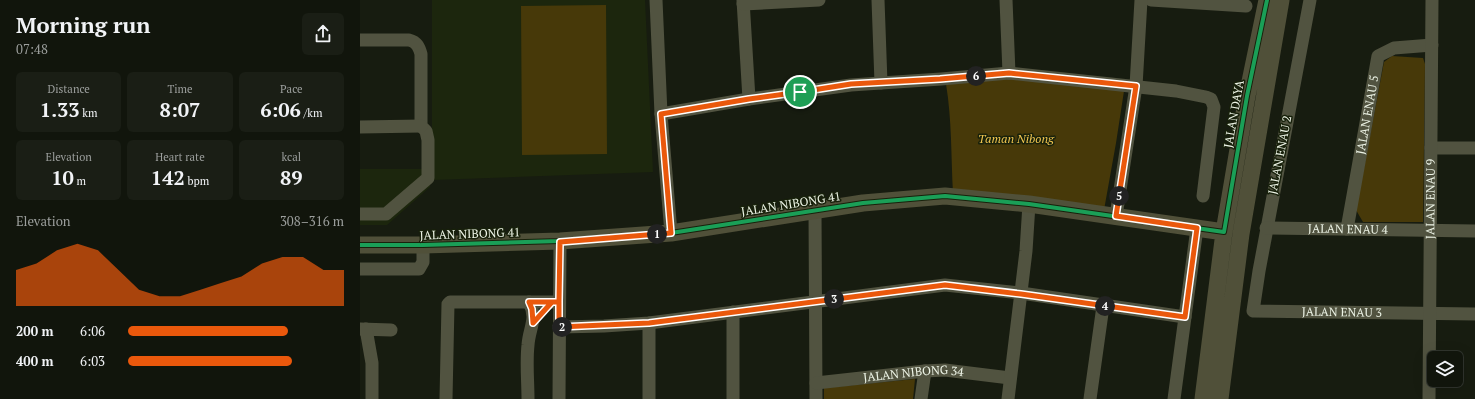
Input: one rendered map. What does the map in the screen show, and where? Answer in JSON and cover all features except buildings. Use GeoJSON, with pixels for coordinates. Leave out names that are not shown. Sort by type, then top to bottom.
{"type":"FeatureCollection","features":[{"type":"Feature","properties":{"kind":"main road","name":"JALAN DAYA"},"geometry":{"type":"LineString","coordinates":[[1203,399],[1224,232],[1247,96],[1267,0]]}},
{"type":"Feature","properties":{"kind":"main road"},"geometry":{"type":"LineString","coordinates":[[1220,399],[1241,234],[1282,0]]}},
{"type":"Feature","properties":{"kind":"main road","name":"JALAN NIBONG 41"},"geometry":{"type":"LineString","coordinates":[[360,245],[560,242],[671,233],[863,203],[945,196],[1029,204],[1224,232]]}},
{"type":"Feature","properties":{"kind":"street"},"geometry":{"type":"LineString","coordinates":[[656,0],[661,114],[671,233]]}},
{"type":"Feature","properties":{"kind":"street"},"geometry":{"type":"LineString","coordinates":[[749,99],[743,2],[819,0]]}},
{"type":"Feature","properties":{"kind":"street"},"geometry":{"type":"LineString","coordinates":[[878,0],[881,83]]}},
{"type":"Feature","properties":{"kind":"street"},"geometry":{"type":"LineString","coordinates":[[1006,0],[1009,73]]}},
{"type":"Feature","properties":{"kind":"street"},"geometry":{"type":"LineString","coordinates":[[1116,216],[1136,86],[1141,0]]}},
{"type":"Feature","properties":{"kind":"street"},"geometry":{"type":"LineString","coordinates":[[1151,0],[1246,6]]}},
{"type":"Feature","properties":{"kind":"street","name":"JALAN ENAU 2"},"geometry":{"type":"LineString","coordinates":[[1253,311],[1266,228],[1310,0]]}},
{"type":"Feature","properties":{"kind":"street","name":"JALAN ENAU 9"},"geometry":{"type":"LineString","coordinates":[[1429,399],[1432,0]]}},
{"type":"Feature","properties":{"kind":"street"},"geometry":{"type":"LineString","coordinates":[[360,40],[409,40],[414,41],[418,45],[421,54],[421,126],[426,131],[428,140],[428,178],[386,214],[360,214]]}},
{"type":"Feature","properties":{"kind":"street","name":"JALAN ENAU 5"},"geometry":{"type":"LineString","coordinates":[[1347,229],[1378,56],[1394,48],[1432,45]]}},
{"type":"Feature","properties":{"kind":"street"},"geometry":{"type":"LineString","coordinates":[[661,114],[851,84],[1009,73],[1176,91],[1206,97],[1211,100],[1214,107],[1203,196]]}},
{"type":"Feature","properties":{"kind":"street"},"geometry":{"type":"LineString","coordinates":[[360,127],[421,126]]}},
{"type":"Feature","properties":{"kind":"street"},"geometry":{"type":"LineString","coordinates":[[1431,148],[1475,148]]}},
{"type":"Feature","properties":{"kind":"street"},"geometry":{"type":"LineString","coordinates":[[1008,399],[1026,251],[1029,204]]}},
{"type":"Feature","properties":{"kind":"street"},"geometry":{"type":"LineString","coordinates":[[815,210],[816,399]]}},
{"type":"Feature","properties":{"kind":"street"},"geometry":{"type":"LineString","coordinates":[[1174,399],[1197,228]]}},
{"type":"Feature","properties":{"kind":"street","name":"JALAN ENAU 4"},"geometry":{"type":"LineString","coordinates":[[1266,228],[1475,231]]}},
{"type":"Feature","properties":{"kind":"street"},"geometry":{"type":"LineString","coordinates":[[560,242],[555,302],[559,327],[560,399]]}},
{"type":"Feature","properties":{"kind":"street"},"geometry":{"type":"LineString","coordinates":[[360,269],[419,269],[423,262],[423,245]]}},
{"type":"Feature","properties":{"kind":"street"},"geometry":{"type":"LineString","coordinates":[[559,327],[649,323],[945,285],[1185,317]]}},
{"type":"Feature","properties":{"kind":"street"},"geometry":{"type":"LineString","coordinates":[[446,399],[448,304],[450,302],[555,302]]}},
{"type":"Feature","properties":{"kind":"street"},"geometry":{"type":"LineString","coordinates":[[528,399],[528,346],[533,323],[532,309],[529,302]]}},
{"type":"Feature","properties":{"kind":"street"},"geometry":{"type":"LineString","coordinates":[[533,323],[555,302]]}},
{"type":"Feature","properties":{"kind":"street"},"geometry":{"type":"LineString","coordinates":[[1090,399],[1103,306]]}},
{"type":"Feature","properties":{"kind":"street","name":"JALAN ENAU 3"},"geometry":{"type":"LineString","coordinates":[[1253,311],[1475,314]]}},
{"type":"Feature","properties":{"kind":"street"},"geometry":{"type":"LineString","coordinates":[[733,312],[733,399]]}},
{"type":"Feature","properties":{"kind":"street"},"geometry":{"type":"LineString","coordinates":[[649,323],[649,399]]}},
{"type":"Feature","properties":{"kind":"street"},"geometry":{"type":"LineString","coordinates":[[372,399],[372,363],[363,329],[391,330]]}},
{"type":"Feature","properties":{"kind":"street","name":"JALAN NIBONG 34"},"geometry":{"type":"LineString","coordinates":[[816,383],[945,370],[1010,378]]}},
{"type":"Feature","properties":{"kind":"street"},"geometry":{"type":"LineString","coordinates":[[921,399],[925,371]]}},
{"type":"Feature","properties":{"kind":"shaded area"},"geometry":{"type":"Polygon","coordinates":[[[432,0],[645,0],[653,172],[432,180],[432,0]]]}},
{"type":"Feature","properties":{"kind":"shaded area"},"geometry":{"type":"Polygon","coordinates":[[[360,169],[430,169],[430,187],[387,225],[360,225],[360,169]]]}},
{"type":"Feature","properties":{"kind":"green space"},"geometry":{"type":"Polygon","coordinates":[[[606,5],[607,154],[522,155],[521,6],[606,5]]]}},
{"type":"Feature","properties":{"kind":"green space"},"geometry":{"type":"Polygon","coordinates":[[[1392,56],[1423,58],[1425,64],[1423,222],[1363,222],[1356,210],[1384,62],[1392,56]]]}},
{"type":"Feature","properties":{"kind":"green space","name":"Taman Nibong"},"geometry":{"type":"Polygon","coordinates":[[[1011,78],[1124,91],[1104,210],[953,193],[950,125],[946,84],[1011,78]]]}},
{"type":"Feature","properties":{"kind":"green space"},"geometry":{"type":"Polygon","coordinates":[[[915,379],[913,399],[824,399],[824,388],[915,379]]]}},
{"type":"Feature","properties":{"kind":"cycle path"},"geometry":{"type":"LineString","coordinates":[[360,245],[423,245],[560,241],[671,233],[863,203],[945,196],[1029,204],[1224,232],[1247,96],[1267,0]]}},
{"type":"Feature","properties":{"kind":"route"},"geometry":{"type":"LineString","coordinates":[[800,92],[661,114],[671,233],[560,242],[559,302],[529,302],[532,309],[533,323],[552,302],[559,302],[559,327],[604,326],[649,323],[945,285],[1185,317],[1197,228],[1116,216],[1136,86],[1009,73],[851,84],[800,92]]}}]}
